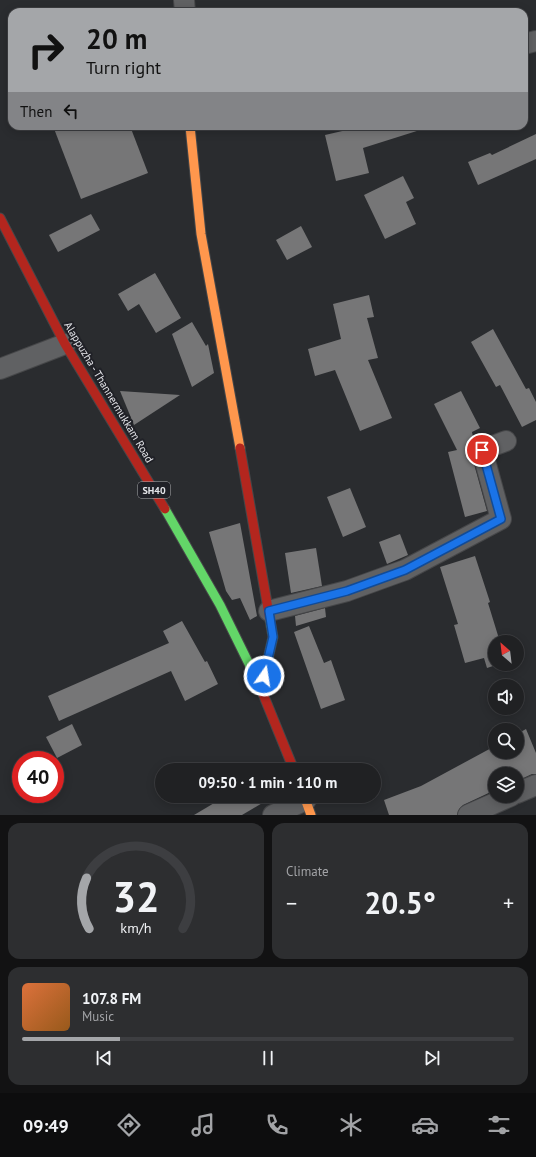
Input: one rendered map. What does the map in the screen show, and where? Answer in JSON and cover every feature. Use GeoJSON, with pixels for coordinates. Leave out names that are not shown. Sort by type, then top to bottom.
{"type":"FeatureCollection","features":[{"type":"Feature","properties":{"kind":"main road"},"geometry":{"type":"LineString","coordinates":[[193,130],[201,234],[273,637],[262,689]]}},
{"type":"Feature","properties":{"kind":"main road","name":"Alappuzha - Thannermukkam Road"},"geometry":{"type":"LineString","coordinates":[[0,218],[65,344],[174,524],[220,605],[262,689],[291,763]]}},
{"type":"Feature","properties":{"kind":"street"},"geometry":{"type":"LineString","coordinates":[[0,369],[65,344]]}},
{"type":"Feature","properties":{"kind":"street"},"geometry":{"type":"LineString","coordinates":[[269,611],[347,591],[405,570],[501,519],[482,450],[506,441]]}},
{"type":"Feature","properties":{"kind":"street"},"geometry":{"type":"LineString","coordinates":[[524,790],[536,785]]}},
{"type":"Feature","properties":{"kind":"street"},"geometry":{"type":"LineString","coordinates":[[468,815],[495,803]]}},
{"type":"Feature","properties":{"kind":"street"},"geometry":{"type":"LineString","coordinates":[[273,815],[307,804]]}},
{"type":"Feature","properties":{"kind":"building"},"geometry":{"type":"Polygon","coordinates":[[[55,130],[132,130],[148,173],[81,199],[55,130]]]}},
{"type":"Feature","properties":{"kind":"building"},"geometry":{"type":"Polygon","coordinates":[[[347,130],[420,130],[363,148],[369,173],[336,181],[325,135],[347,130]]]}},
{"type":"Feature","properties":{"kind":"building"},"geometry":{"type":"Polygon","coordinates":[[[536,134],[536,159],[478,185],[468,162],[490,153],[492,155],[536,134]]]}},
{"type":"Feature","properties":{"kind":"building"},"geometry":{"type":"Polygon","coordinates":[[[403,176],[414,198],[406,202],[416,224],[385,239],[364,195],[403,176]]]}},
{"type":"Feature","properties":{"kind":"building"},"geometry":{"type":"Polygon","coordinates":[[[91,214],[100,230],[58,252],[49,235],[91,214]]]}},
{"type":"Feature","properties":{"kind":"building"},"geometry":{"type":"Polygon","coordinates":[[[301,226],[312,247],[287,260],[276,240],[301,226]]]}},
{"type":"Feature","properties":{"kind":"building"},"geometry":{"type":"Polygon","coordinates":[[[155,273],[181,318],[156,333],[139,304],[128,311],[118,294],[155,273]]]}},
{"type":"Feature","properties":{"kind":"building"},"geometry":{"type":"Polygon","coordinates":[[[369,295],[374,317],[367,318],[378,358],[368,360],[392,418],[360,431],[335,370],[315,376],[308,349],[341,339],[333,304],[369,295]]]}},
{"type":"Feature","properties":{"kind":"building"},"geometry":{"type":"Polygon","coordinates":[[[192,322],[206,346],[208,344],[214,373],[192,387],[172,334],[192,322]]]}},
{"type":"Feature","properties":{"kind":"building"},"geometry":{"type":"Polygon","coordinates":[[[493,329],[526,389],[529,388],[536,402],[536,420],[522,427],[500,385],[496,387],[471,342],[493,329]]]}},
{"type":"Feature","properties":{"kind":"building"},"geometry":{"type":"Polygon","coordinates":[[[120,391],[180,395],[134,425],[120,391]]]}},
{"type":"Feature","properties":{"kind":"building"},"geometry":{"type":"Polygon","coordinates":[[[461,391],[480,428],[472,432],[474,442],[471,447],[471,453],[487,511],[465,517],[448,452],[457,450],[434,404],[461,391]]]}},
{"type":"Feature","properties":{"kind":"building"},"geometry":{"type":"Polygon","coordinates":[[[350,488],[366,527],[343,537],[327,497],[350,488]]]}},
{"type":"Feature","properties":{"kind":"building"},"geometry":{"type":"Polygon","coordinates":[[[240,523],[257,616],[250,620],[240,598],[232,600],[226,591],[209,532],[240,523]]]}},
{"type":"Feature","properties":{"kind":"building"},"geometry":{"type":"Polygon","coordinates":[[[400,534],[408,555],[387,564],[379,542],[400,534]]]}},
{"type":"Feature","properties":{"kind":"building"},"geometry":{"type":"Polygon","coordinates":[[[316,548],[322,586],[291,593],[285,553],[316,548]]]}},
{"type":"Feature","properties":{"kind":"building"},"geometry":{"type":"Polygon","coordinates":[[[475,556],[490,602],[488,603],[498,635],[488,635],[488,668],[484,658],[465,663],[454,625],[458,624],[440,567],[475,556]]]}},
{"type":"Feature","properties":{"kind":"building"},"geometry":{"type":"Polygon","coordinates":[[[325,608],[326,617],[296,626],[295,616],[325,608]]]}},
{"type":"Feature","properties":{"kind":"building"},"geometry":{"type":"Polygon","coordinates":[[[182,621],[205,662],[207,661],[218,684],[185,701],[171,671],[59,721],[48,696],[169,643],[163,631],[182,621]]]}},
{"type":"Feature","properties":{"kind":"building"},"geometry":{"type":"Polygon","coordinates":[[[309,626],[324,663],[331,660],[345,700],[321,709],[294,632],[309,626]]]}},
{"type":"Feature","properties":{"kind":"building"},"geometry":{"type":"Polygon","coordinates":[[[72,724],[82,745],[64,754],[64,751],[53,751],[46,737],[72,724]]]}},
{"type":"Feature","properties":{"kind":"building"},"geometry":{"type":"Polygon","coordinates":[[[526,729],[536,753],[536,774],[524,778],[524,767],[488,767],[488,793],[463,805],[459,809],[457,815],[389,815],[384,800],[421,786],[488,750],[488,759],[524,759],[524,730],[526,729]]]}},
{"type":"Feature","properties":{"kind":"building"},"geometry":{"type":"Polygon","coordinates":[[[214,803],[262,803],[242,815],[194,815],[214,803]]]}},
{"type":"Feature","properties":{"kind":"traffic: fast"},"geometry":{"type":"LineString","coordinates":[[165,509],[220,605],[254,674]]}},
{"type":"Feature","properties":{"kind":"traffic: fast"},"geometry":{"type":"LineString","coordinates":[[261,689],[273,637],[270,620]]}},
{"type":"Feature","properties":{"kind":"traffic: slow"},"geometry":{"type":"LineString","coordinates":[[190,130],[201,234],[240,448]]}},
{"type":"Feature","properties":{"kind":"traffic: slow"},"geometry":{"type":"LineString","coordinates":[[307,803],[311,815]]}},
{"type":"Feature","properties":{"kind":"traffic: jam"},"geometry":{"type":"LineString","coordinates":[[0,218],[65,344],[165,509]]}},
{"type":"Feature","properties":{"kind":"traffic: jam"},"geometry":{"type":"LineString","coordinates":[[240,448],[270,620]]}},
{"type":"Feature","properties":{"kind":"traffic: jam"},"geometry":{"type":"LineString","coordinates":[[254,674],[291,763]]}},
{"type":"Feature","properties":{"kind":"route"},"geometry":{"type":"LineString","coordinates":[[264,676],[273,637],[269,611],[347,591],[405,570],[501,519],[482,450]]}}]}
